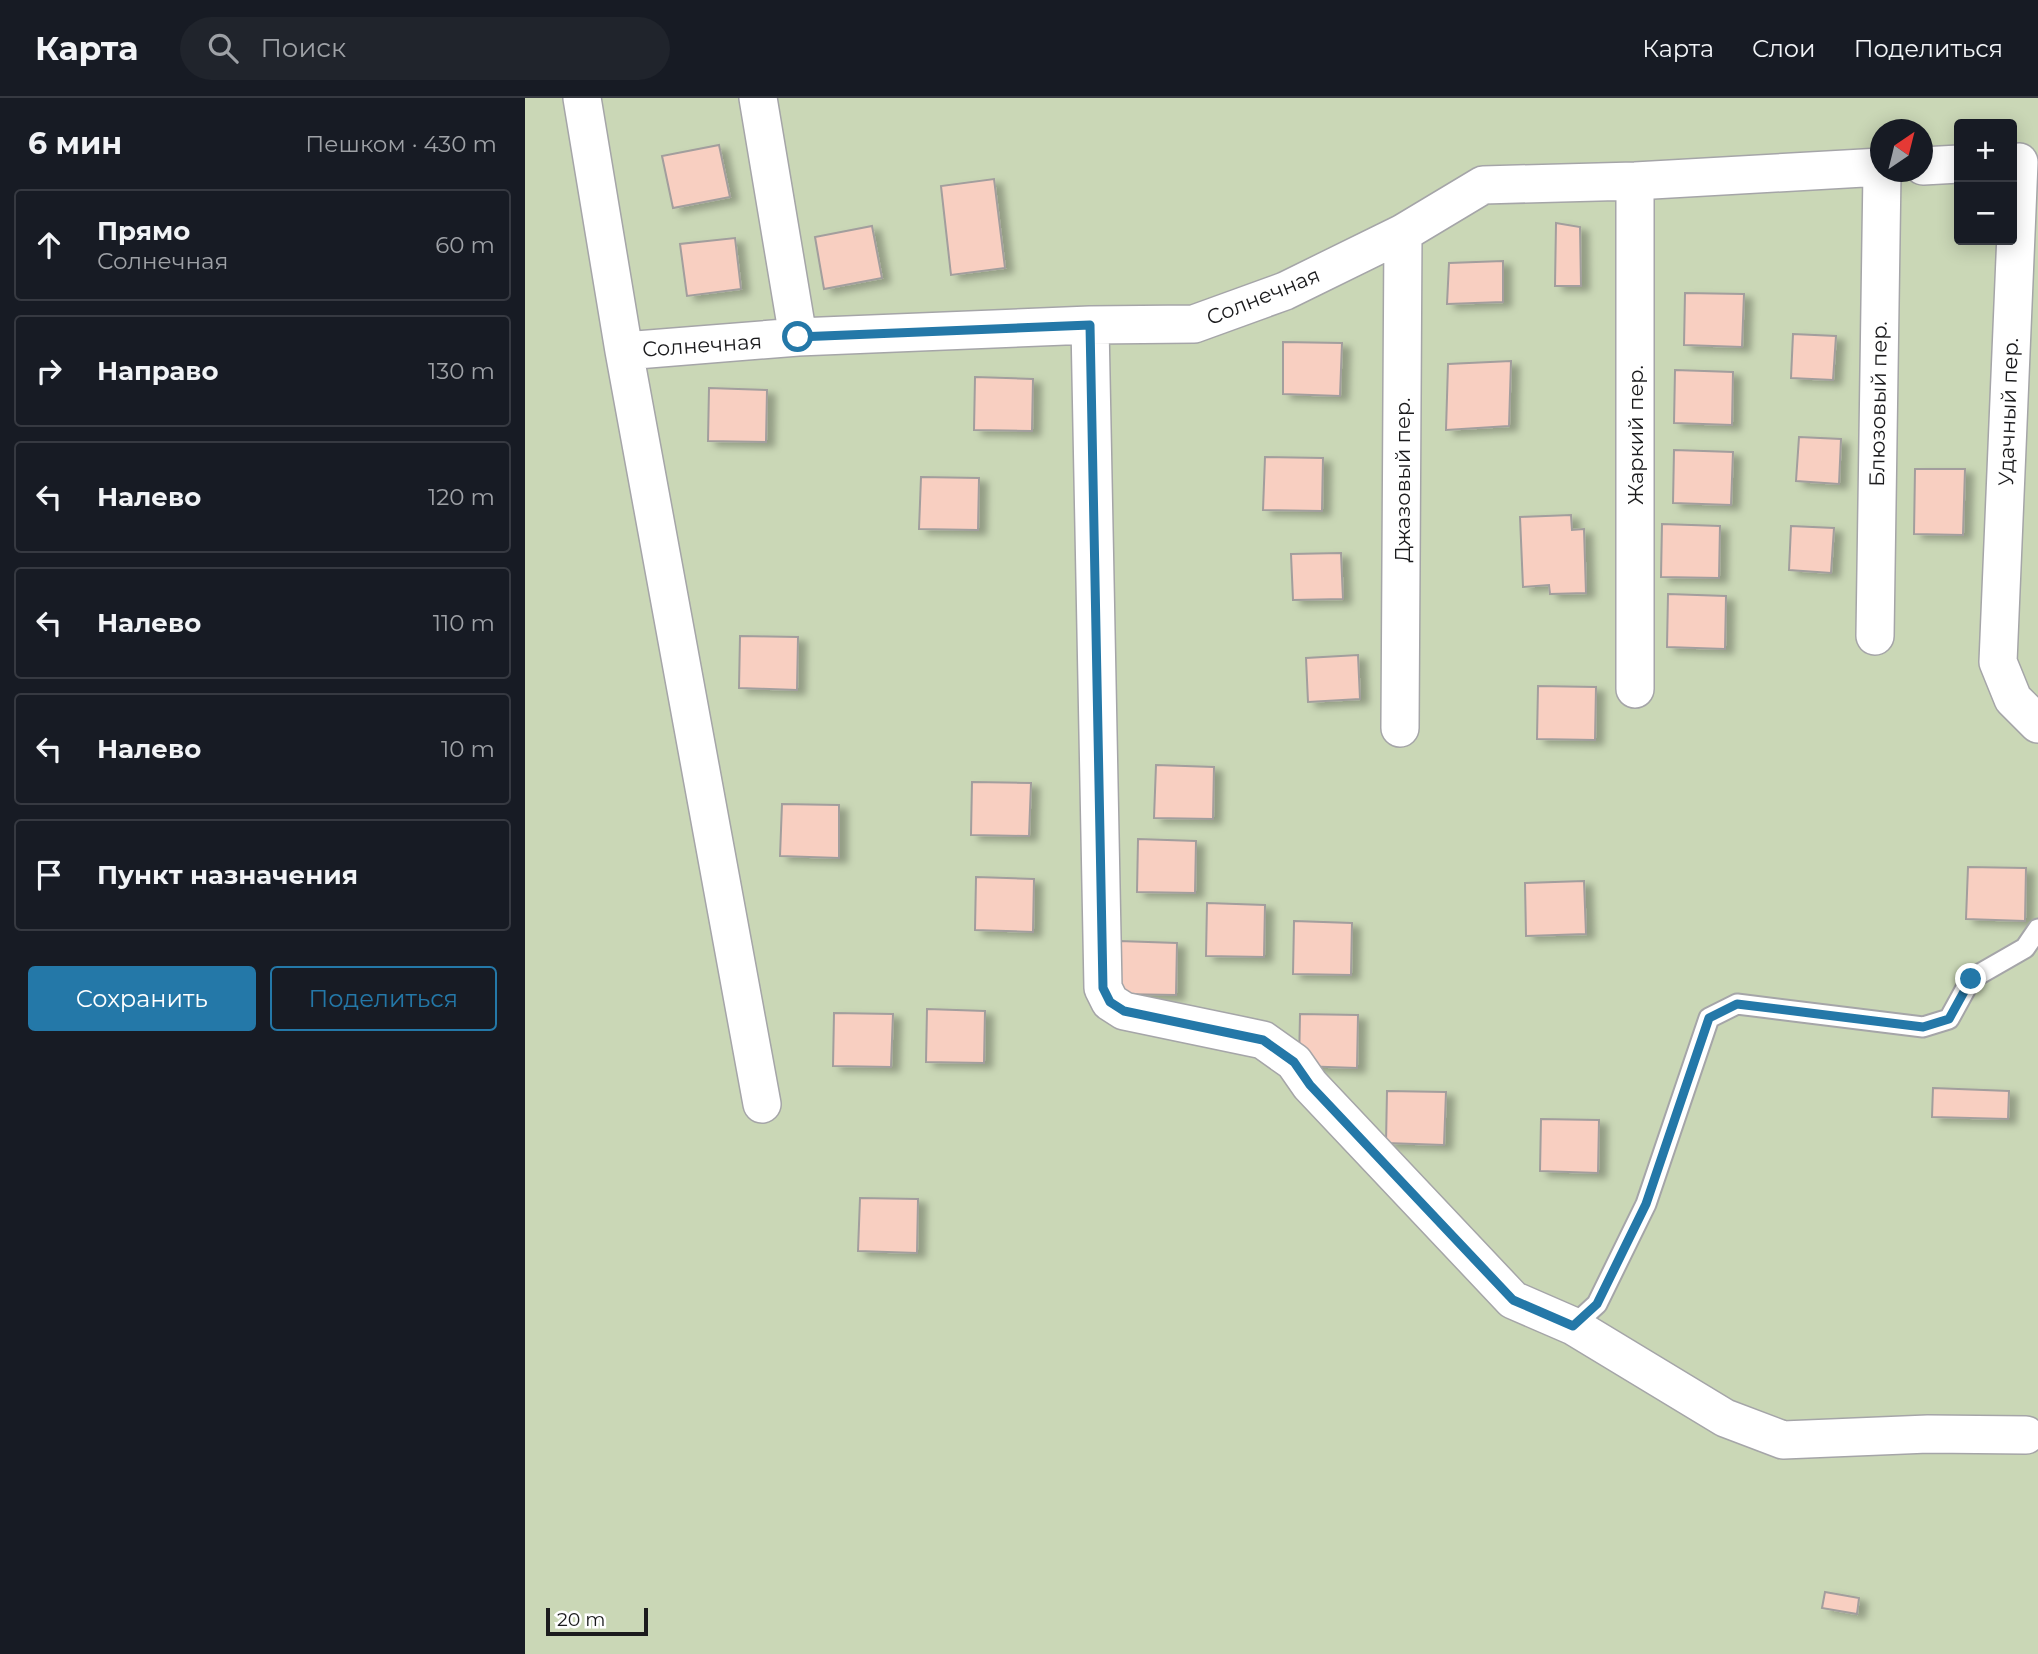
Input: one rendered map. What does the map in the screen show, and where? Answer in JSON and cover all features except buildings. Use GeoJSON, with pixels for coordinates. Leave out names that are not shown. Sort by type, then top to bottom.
{"type":"FeatureCollection","features":[{"type":"Feature","properties":{"kind":"street"},"geometry":{"type":"LineString","coordinates":[[582,98],[624,351],[762,1104]]}},
{"type":"Feature","properties":{"kind":"street"},"geometry":{"type":"LineString","coordinates":[[758,98],[798,337]]}},
{"type":"Feature","properties":{"kind":"street","name":"Удачный пер."},"geometry":{"type":"LineString","coordinates":[[2023,162],[1998,662],[2013,699],[2038,724]]}},
{"type":"Feature","properties":{"kind":"street"},"geometry":{"type":"LineString","coordinates":[[1933,165],[1954,164]]}},
{"type":"Feature","properties":{"kind":"street","name":"Солнечная"},"geometry":{"type":"LineString","coordinates":[[624,351],[798,337],[1090,325],[1194,324],[1285,291],[1403,233],[1483,185],[1870,170]]}},
{"type":"Feature","properties":{"kind":"street","name":"Жаркий пер."},"geometry":{"type":"LineString","coordinates":[[1635,181],[1635,689]]}},
{"type":"Feature","properties":{"kind":"street","name":"Блюзовый пер."},"geometry":{"type":"LineString","coordinates":[[1875,636],[1881,182]]}},
{"type":"Feature","properties":{"kind":"street","name":"Джазовый пер."},"geometry":{"type":"LineString","coordinates":[[1401,728],[1403,233]]}},
{"type":"Feature","properties":{"kind":"street"},"geometry":{"type":"LineString","coordinates":[[1090,325],[1103,988],[1110,1002],[1124,1011],[1263,1040],[1294,1062],[1310,1085],[1513,1300],[1573,1326],[1725,1418],[1783,1440],[1928,1434],[2026,1436]]}},
{"type":"Feature","properties":{"kind":"lane"},"geometry":{"type":"LineString","coordinates":[[1573,1326],[1597,1304],[1646,1204],[1709,1018],[1737,1004],[1923,1027],[1949,1019],[1971,979],[2025,948],[2038,929]]}},
{"type":"Feature","properties":{"kind":"green space"},"geometry":{"type":"Polygon","coordinates":[[[525,98],[2038,98],[2038,1654],[525,1654],[525,98]]]}},
{"type":"Feature","properties":{"kind":"route"},"geometry":{"type":"LineString","coordinates":[[798,337],[1090,325],[1103,988],[1110,1002],[1124,1011],[1263,1040],[1294,1062],[1310,1085],[1513,1300],[1573,1326],[1597,1304],[1646,1204],[1709,1018],[1737,1004],[1923,1027],[1949,1019],[1971,979]]}}]}
